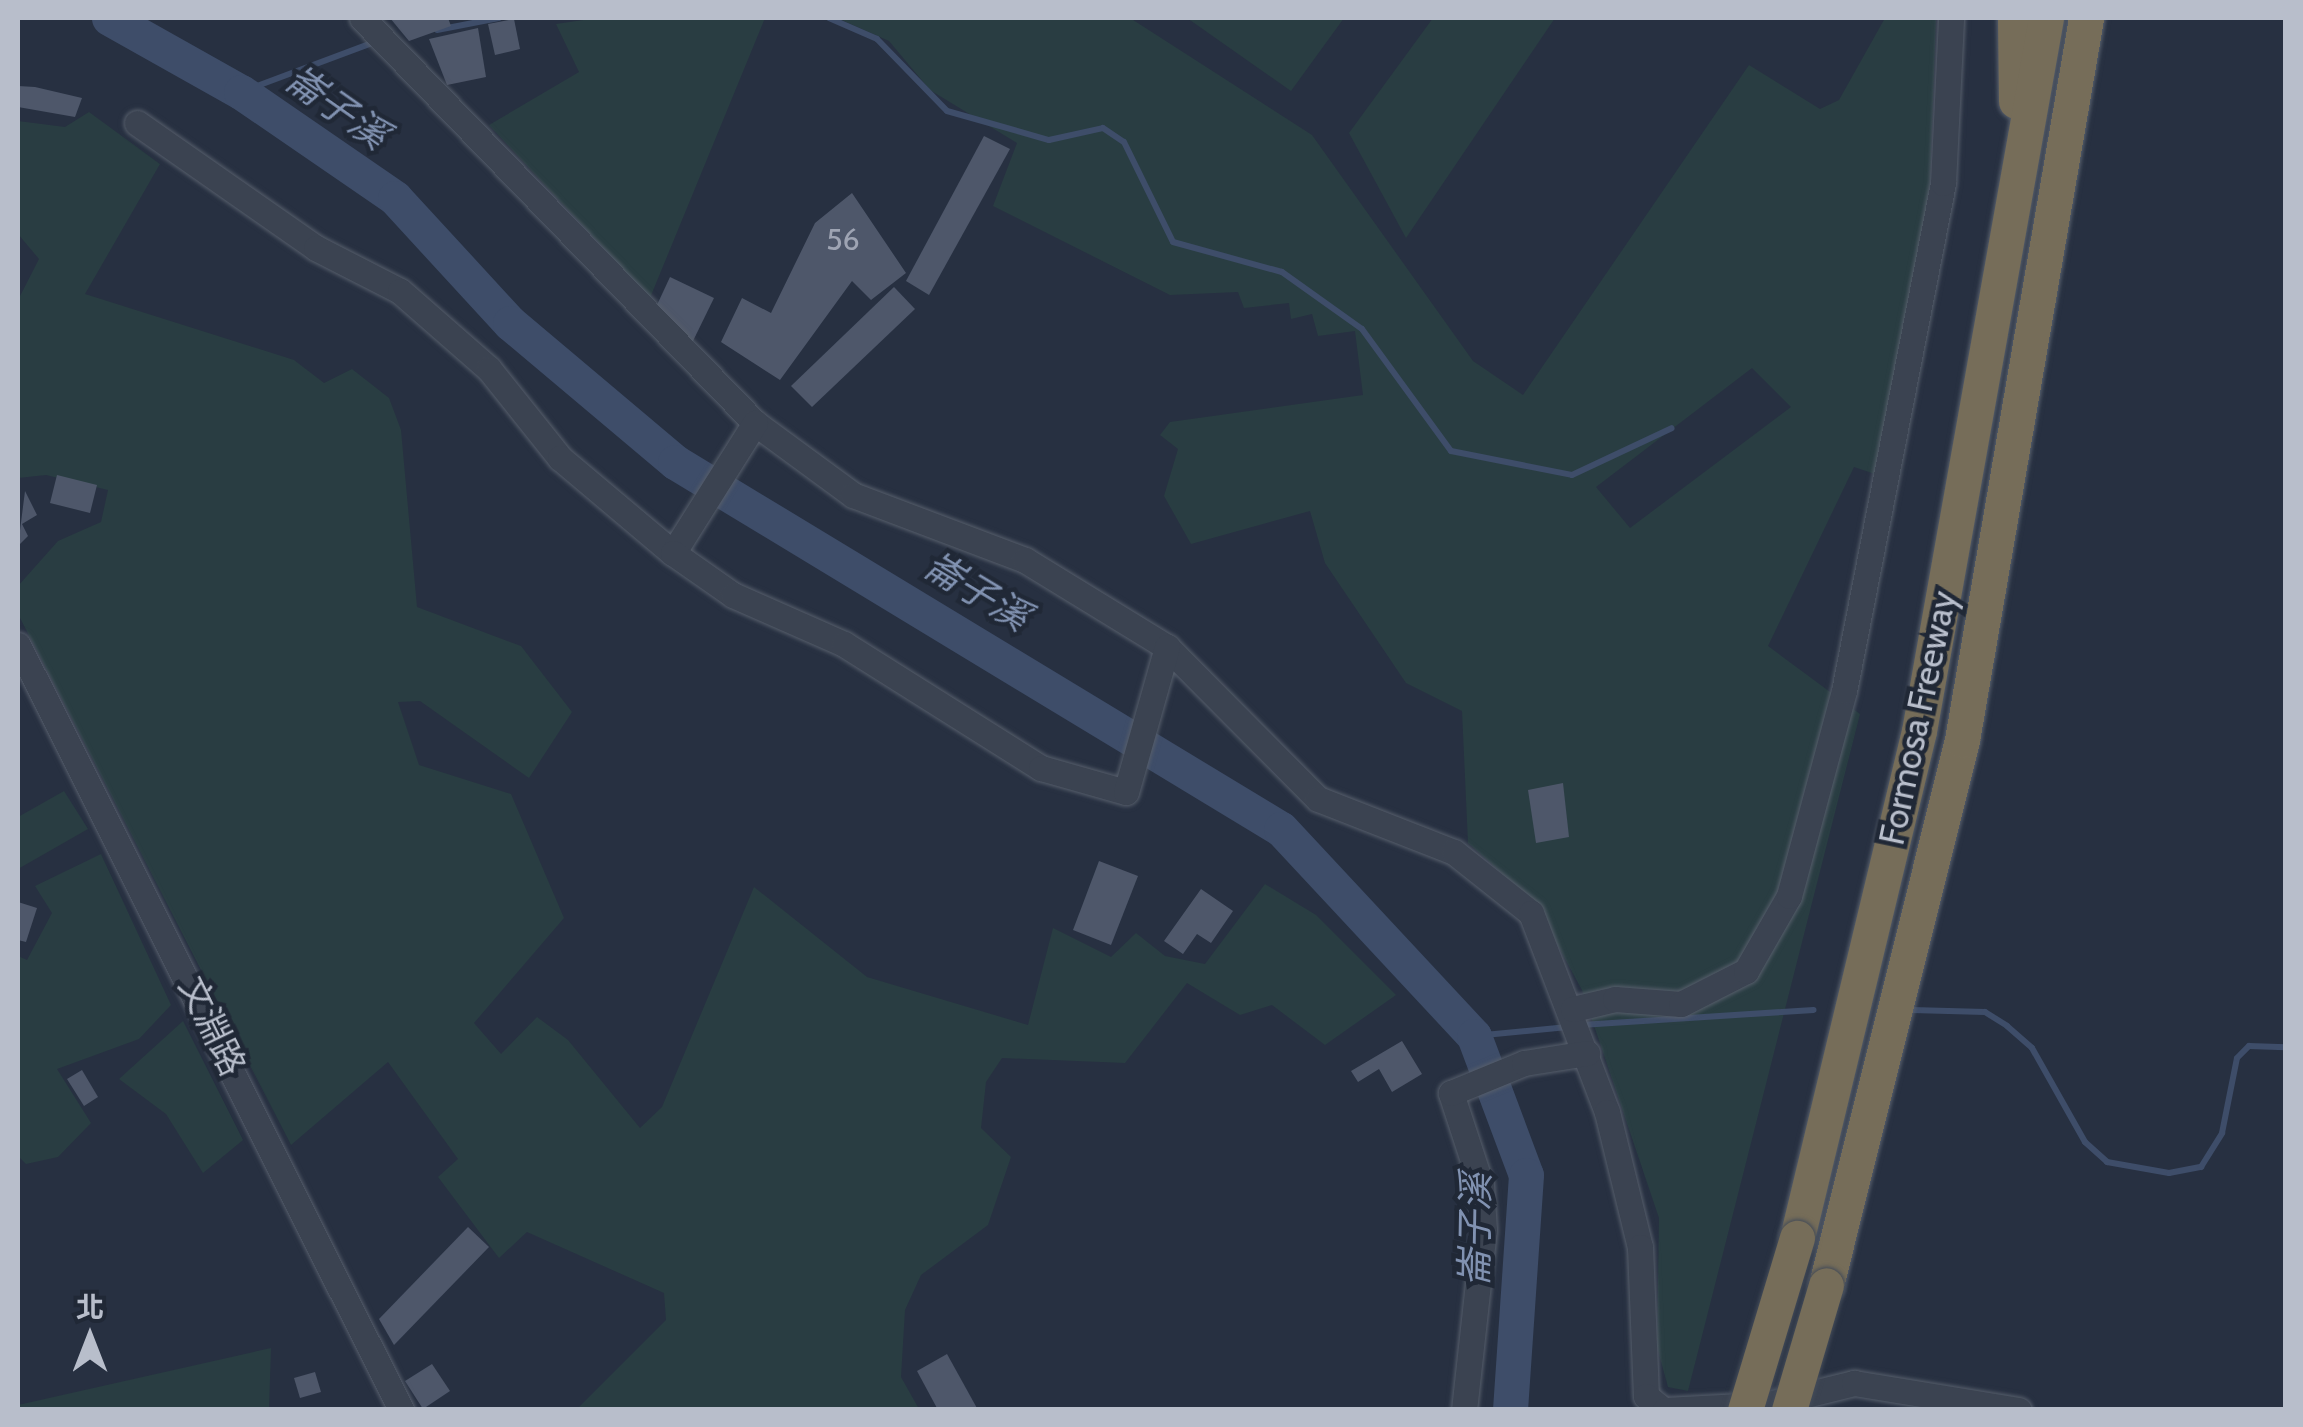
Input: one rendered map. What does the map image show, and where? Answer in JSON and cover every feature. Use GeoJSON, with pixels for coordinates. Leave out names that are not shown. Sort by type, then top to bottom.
{"type":"FeatureCollection","features":[{"type":"Feature","properties":{"kind":"highway"},"geometry":{"type":"LineString","coordinates":[[2016,18],[2018,201]]}},
{"type":"Feature","properties":{"kind":"highway","name":"Formosa Freeway"},"geometry":{"type":"LineString","coordinates":[[1768,1408],[1797,1238],[1920,731],[2018,201],[2046,18]]}},
{"type":"Feature","properties":{"kind":"highway","name":"Formosa Freeway"},"geometry":{"type":"LineString","coordinates":[[1768,1408],[1826,1285],[1962,740],[2086,18]]}},
{"type":"Feature","properties":{"kind":"highway"},"geometry":{"type":"LineString","coordinates":[[2057,202],[2100,18]]}},
{"type":"Feature","properties":{"kind":"street"},"geometry":{"type":"LineString","coordinates":[[362,18],[754,423],[853,495],[1025,560],[1167,646],[1318,799],[1454,852],[1531,913],[1573,1009],[1640,1247],[1646,1396],[1664,1410],[1768,1408],[1854,1383],[2019,1410]]}},
{"type":"Feature","properties":{"kind":"street"},"geometry":{"type":"LineString","coordinates":[[1573,1009],[1615,999],[1681,1004],[1746,971],[1789,896],[1844,691],[1943,183],[1951,18]]}},
{"type":"Feature","properties":{"kind":"street"},"geometry":{"type":"LineString","coordinates":[[137,123],[316,248],[400,292],[489,369],[560,458],[673,553],[733,596],[844,644],[1041,768],[1126,792],[1167,646]]}},
{"type":"Feature","properties":{"kind":"street"},"geometry":{"type":"LineString","coordinates":[[673,553],[754,423]]}},
{"type":"Feature","properties":{"kind":"street","name":"文淵路"},"geometry":{"type":"LineString","coordinates":[[18,646],[401,1410]]}},
{"type":"Feature","properties":{"kind":"street"},"geometry":{"type":"LineString","coordinates":[[1464,1410],[1484,1230],[1481,1185],[1450,1093],[1524,1062],[1587,1053]]}},
{"type":"Feature","properties":{"kind":"green space"},"geometry":{"type":"Polygon","coordinates":[[[597,18],[765,18],[650,298],[489,125],[579,72],[556,24],[597,18]]]}},
{"type":"Feature","properties":{"kind":"green space"},"geometry":{"type":"Polygon","coordinates":[[[837,18],[1130,18],[1312,135],[1473,361],[1523,395],[1749,65],[1820,109],[1839,100],[1885,18],[1936,18],[1930,184],[1884,477],[1854,467],[1768,646],[1860,714],[1688,1391],[1668,1387],[1657,1347],[1659,1218],[1582,990],[1534,902],[1468,843],[1462,711],[1406,683],[1325,563],[1310,511],[1191,544],[1164,496],[1178,449],[1160,435],[1170,422],[1363,395],[1355,331],[1318,336],[1312,314],[1291,319],[1289,303],[1244,308],[1238,292],[1170,295],[993,206],[1017,143],[930,90],[889,41],[837,18]],[[1752,368],[1596,487],[1630,528],[1791,407],[1752,368]]]}},
{"type":"Feature","properties":{"kind":"green space"},"geometry":{"type":"Polygon","coordinates":[[[1187,18],[1344,18],[1291,91],[1187,18]]]}},
{"type":"Feature","properties":{"kind":"green space"},"geometry":{"type":"Polygon","coordinates":[[[1433,18],[1555,18],[1406,238],[1349,133],[1433,18]]]}},
{"type":"Feature","properties":{"kind":"green space"},"geometry":{"type":"Polygon","coordinates":[[[89,112],[160,164],[85,294],[294,360],[324,383],[352,369],[389,398],[401,430],[417,607],[521,646],[572,712],[529,778],[420,701],[398,702],[419,765],[511,794],[564,918],[474,1023],[501,1054],[537,1017],[568,1040],[640,1128],[662,1107],[754,887],[867,977],[1028,1025],[1053,928],[1111,957],[1136,933],[1165,956],[1205,964],[1265,884],[1316,915],[1396,995],[1325,1045],[1272,1005],[1240,1015],[1187,983],[1125,1063],[1002,1058],[986,1082],[981,1128],[1011,1157],[988,1225],[921,1275],[905,1310],[901,1377],[919,1409],[577,1409],[666,1320],[664,1293],[527,1232],[499,1258],[438,1177],[458,1159],[388,1062],[291,1145],[18,614],[18,586],[58,541],[101,522],[108,490],[46,475],[18,478],[18,300],[39,259],[18,234],[18,121],[65,127],[89,112]]]}},
{"type":"Feature","properties":{"kind":"green space"},"geometry":{"type":"Polygon","coordinates":[[[64,791],[88,829],[18,869],[18,817],[64,791]]]}},
{"type":"Feature","properties":{"kind":"green space"},"geometry":{"type":"Polygon","coordinates":[[[101,854],[171,1005],[139,1039],[57,1069],[91,1123],[58,1157],[26,1164],[18,1156],[18,956],[27,960],[52,913],[35,886],[101,854]]]}},
{"type":"Feature","properties":{"kind":"green space"},"geometry":{"type":"Polygon","coordinates":[[[183,1021],[243,1140],[203,1173],[166,1114],[119,1079],[183,1021]]]}},
{"type":"Feature","properties":{"kind":"green space"},"geometry":{"type":"Polygon","coordinates":[[[271,1348],[269,1409],[18,1409],[18,1405],[271,1348]]]}},
{"type":"Feature","properties":{"kind":"building"},"geometry":{"type":"Polygon","coordinates":[[[390,18],[448,18],[451,26],[409,41],[390,18]]]}},
{"type":"Feature","properties":{"kind":"building"},"geometry":{"type":"Polygon","coordinates":[[[514,19],[520,49],[495,55],[488,24],[514,19]]]}},
{"type":"Feature","properties":{"kind":"building"},"geometry":{"type":"Polygon","coordinates":[[[478,28],[486,77],[447,85],[429,39],[478,28]]]}},
{"type":"Feature","properties":{"kind":"building"},"geometry":{"type":"Polygon","coordinates":[[[18,86],[82,98],[75,117],[18,107],[18,86]]]}},
{"type":"Feature","properties":{"kind":"building"},"geometry":{"type":"Polygon","coordinates":[[[984,136],[1010,149],[929,295],[906,281],[984,136]]]}},
{"type":"Feature","properties":{"kind":"building"},"geometry":{"type":"Polygon","coordinates":[[[852,193],[906,273],[871,300],[852,281],[780,380],[721,342],[742,298],[771,313],[815,223],[852,193]]]}},
{"type":"Feature","properties":{"kind":"building"},"geometry":{"type":"Polygon","coordinates":[[[670,277],[714,298],[692,343],[657,305],[670,277]]]}},
{"type":"Feature","properties":{"kind":"building"},"geometry":{"type":"Polygon","coordinates":[[[894,287],[915,309],[812,407],[791,386],[894,287]]]}},
{"type":"Feature","properties":{"kind":"building"},"geometry":{"type":"Polygon","coordinates":[[[57,475],[97,485],[90,513],[50,503],[57,475]]]}},
{"type":"Feature","properties":{"kind":"building"},"geometry":{"type":"Polygon","coordinates":[[[25,491],[37,515],[22,524],[28,536],[18,546],[25,491]]]}},
{"type":"Feature","properties":{"kind":"building"},"geometry":{"type":"Polygon","coordinates":[[[1563,783],[1569,837],[1536,843],[1528,790],[1563,783]]]}},
{"type":"Feature","properties":{"kind":"building"},"geometry":{"type":"Polygon","coordinates":[[[1099,861],[1138,876],[1111,945],[1073,930],[1099,861]]]}},
{"type":"Feature","properties":{"kind":"building"},"geometry":{"type":"Polygon","coordinates":[[[1201,889],[1233,911],[1211,943],[1197,934],[1183,954],[1164,941],[1201,889]]]}},
{"type":"Feature","properties":{"kind":"building"},"geometry":{"type":"Polygon","coordinates":[[[18,902],[37,908],[26,942],[18,940],[18,902]]]}},
{"type":"Feature","properties":{"kind":"building"},"geometry":{"type":"Polygon","coordinates":[[[1402,1041],[1422,1074],[1392,1092],[1379,1069],[1358,1082],[1351,1071],[1402,1041]]]}},
{"type":"Feature","properties":{"kind":"building"},"geometry":{"type":"Polygon","coordinates":[[[82,1070],[98,1097],[84,1106],[67,1079],[82,1070]]]}},
{"type":"Feature","properties":{"kind":"building"},"geometry":{"type":"Polygon","coordinates":[[[468,1227],[489,1247],[394,1345],[379,1319],[468,1227]]]}},
{"type":"Feature","properties":{"kind":"building"},"geometry":{"type":"Polygon","coordinates":[[[947,1354],[978,1410],[938,1410],[917,1371],[947,1354]]]}},
{"type":"Feature","properties":{"kind":"building"},"geometry":{"type":"Polygon","coordinates":[[[432,1364],[450,1391],[423,1409],[405,1381],[432,1364]]]}},
{"type":"Feature","properties":{"kind":"building"},"geometry":{"type":"Polygon","coordinates":[[[315,1372],[321,1392],[300,1398],[294,1378],[315,1372]]]}},
{"type":"Feature","properties":{"kind":"waterway","name":"崙子溪"},"geometry":{"type":"LineString","coordinates":[[109,18],[241,92],[395,198],[510,323],[675,462],[1281,829],[1474,1036],[1526,1175],[1510,1410]]}},
{"type":"Feature","properties":{"kind":"waterway"},"geometry":{"type":"LineString","coordinates":[[437,30],[499,18]]}},
{"type":"Feature","properties":{"kind":"waterway"},"geometry":{"type":"LineString","coordinates":[[829,18],[877,39],[947,111],[1049,140],[1103,128],[1124,142],[1173,242],[1282,272],[1362,329],[1451,451],[1572,475],[1672,428]]}},
{"type":"Feature","properties":{"kind":"waterway"},"geometry":{"type":"LineString","coordinates":[[241,92],[375,42]]}},
{"type":"Feature","properties":{"kind":"waterway"},"geometry":{"type":"LineString","coordinates":[[1581,1025],[1814,1010]]}},
{"type":"Feature","properties":{"kind":"waterway"},"geometry":{"type":"LineString","coordinates":[[1912,1010],[1985,1012],[2032,1048],[2085,1142],[2107,1162],[2169,1173],[2201,1167],[2222,1133],[2237,1058],[2249,1046],[2286,1047]]}},
{"type":"Feature","properties":{"kind":"waterway"},"geometry":{"type":"LineString","coordinates":[[1474,1036],[1568,1027]]}}]}
